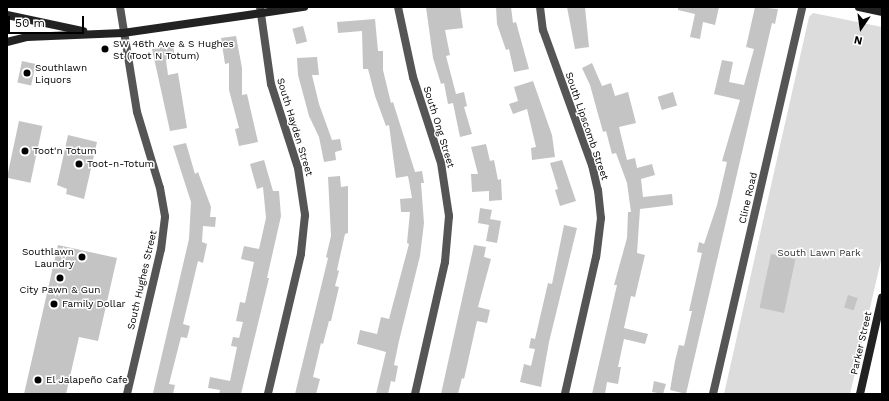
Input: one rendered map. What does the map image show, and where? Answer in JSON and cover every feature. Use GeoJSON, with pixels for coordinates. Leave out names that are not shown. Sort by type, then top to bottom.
{"type":"FeatureCollection","features":[{"type":"Feature","properties":{"kind":"main road"},"geometry":{"type":"LineString","coordinates":[[7,42],[34,37],[123,33],[260,10],[304,7]]}},
{"type":"Feature","properties":{"kind":"main road"},"geometry":{"type":"LineString","coordinates":[[859,7],[882,12]]}},
{"type":"Feature","properties":{"kind":"main road"},"geometry":{"type":"LineString","coordinates":[[7,15],[69,29],[110,34]]}},
{"type":"Feature","properties":{"kind":"main road","name":"Parker Street"},"geometry":{"type":"LineString","coordinates":[[860,394],[882,297]]}},
{"type":"Feature","properties":{"kind":"street","name":"South Hughes Street"},"geometry":{"type":"LineString","coordinates":[[120,7],[137,112],[164,204],[165,217],[161,249],[127,394]]}},
{"type":"Feature","properties":{"kind":"street","name":"South Ong Street"},"geometry":{"type":"LineString","coordinates":[[398,7],[413,77],[441,163],[448,216],[445,262],[415,394]]}},
{"type":"Feature","properties":{"kind":"street","name":"South Lipscomb Street"},"geometry":{"type":"LineString","coordinates":[[540,7],[544,30],[592,165],[598,190],[601,218],[596,257],[565,394]]}},
{"type":"Feature","properties":{"kind":"street","name":"Cline Road"},"geometry":{"type":"LineString","coordinates":[[713,394],[802,7]]}},
{"type":"Feature","properties":{"kind":"street","name":"South Hayden Street"},"geometry":{"type":"LineString","coordinates":[[260,10],[271,84],[298,168],[305,214],[301,254],[268,394]]}},
{"type":"Feature","properties":{"kind":"green space","name":"South Lawn Park"},"geometry":{"type":"Polygon","coordinates":[[[813,13],[882,27],[882,256],[850,394],[724,394],[809,17],[813,13]]]}},
{"type":"Feature","properties":{"kind":"building"},"geometry":{"type":"Polygon","coordinates":[[[426,7],[460,7],[463,28],[445,30],[450,55],[446,56],[456,94],[464,92],[467,106],[464,107],[472,134],[460,137],[453,103],[448,104],[444,83],[441,84],[433,58],[426,7]]]}},
{"type":"Feature","properties":{"kind":"building"},"geometry":{"type":"Polygon","coordinates":[[[496,7],[511,7],[513,23],[516,22],[529,69],[514,72],[509,49],[506,50],[497,24],[496,7]]]}},
{"type":"Feature","properties":{"kind":"building"},"geometry":{"type":"Polygon","coordinates":[[[567,7],[585,7],[589,47],[575,49],[567,7]]]}},
{"type":"Feature","properties":{"kind":"building"},"geometry":{"type":"Polygon","coordinates":[[[678,7],[719,7],[715,25],[703,22],[700,39],[690,37],[695,14],[678,10],[678,7]]]}},
{"type":"Feature","properties":{"kind":"building"},"geometry":{"type":"Polygon","coordinates":[[[755,7],[778,9],[775,24],[772,23],[686,394],[670,390],[675,361],[679,345],[684,346],[692,311],[689,311],[702,253],[697,252],[699,242],[704,244],[717,205],[727,162],[722,161],[740,100],[714,94],[722,60],[733,62],[729,82],[744,85],[754,49],[746,47],[755,7]]]}},
{"type":"Feature","properties":{"kind":"building"},"geometry":{"type":"Polygon","coordinates":[[[375,19],[378,51],[383,51],[383,70],[391,103],[393,102],[415,172],[422,171],[424,183],[421,183],[424,223],[420,256],[394,365],[398,366],[395,382],[391,381],[388,394],[376,394],[386,352],[357,344],[360,330],[377,334],[381,317],[389,319],[409,244],[407,243],[410,212],[401,212],[400,199],[412,198],[408,176],[396,178],[389,125],[386,126],[375,96],[368,69],[363,69],[362,31],[338,33],[337,22],[375,19]]]}},
{"type":"Feature","properties":{"kind":"building"},"geometry":{"type":"Polygon","coordinates":[[[303,26],[307,41],[297,44],[292,29],[303,26]]]}},
{"type":"Feature","properties":{"kind":"building"},"geometry":{"type":"Polygon","coordinates":[[[236,36],[242,68],[242,95],[247,94],[258,142],[239,146],[235,129],[239,128],[229,90],[229,63],[225,64],[221,38],[236,36]]]}},
{"type":"Feature","properties":{"kind":"building"},"geometry":{"type":"Polygon","coordinates":[[[173,45],[175,58],[166,60],[168,75],[178,73],[187,128],[170,131],[152,49],[173,45]]]}},
{"type":"Feature","properties":{"kind":"building"},"geometry":{"type":"Polygon","coordinates":[[[317,57],[319,75],[312,75],[319,104],[332,140],[340,139],[342,150],[335,152],[336,160],[324,162],[319,137],[309,116],[298,75],[297,58],[317,57]]]}},
{"type":"Feature","properties":{"kind":"building","name":"Southlawn Liquors"},"geometry":{"type":"Polygon","coordinates":[[[22,61],[36,64],[31,85],[17,83],[22,61]]]}},
{"type":"Feature","properties":{"kind":"building"},"geometry":{"type":"Polygon","coordinates":[[[592,63],[602,86],[611,83],[615,96],[628,92],[636,123],[619,127],[627,160],[635,158],[637,168],[652,164],[655,175],[641,179],[643,197],[672,194],[673,205],[640,209],[637,253],[645,255],[635,297],[631,296],[624,328],[648,334],[645,344],[624,339],[618,367],[621,367],[618,384],[607,382],[605,394],[592,394],[617,285],[614,285],[627,238],[628,212],[631,212],[627,183],[616,153],[612,154],[606,131],[603,132],[590,85],[582,68],[592,63]]]}},
{"type":"Feature","properties":{"kind":"building"},"geometry":{"type":"Polygon","coordinates":[[[533,81],[552,135],[555,157],[532,160],[531,148],[536,147],[527,109],[513,114],[509,104],[518,101],[514,87],[533,81]]]}},
{"type":"Feature","properties":{"kind":"building"},"geometry":{"type":"Polygon","coordinates":[[[673,92],[677,105],[662,110],[658,97],[673,92]]]}},
{"type":"Feature","properties":{"kind":"building","name":"Toot'n Totum"},"geometry":{"type":"Polygon","coordinates":[[[19,121],[42,126],[30,183],[7,178],[19,121]]]}},
{"type":"Feature","properties":{"kind":"building"},"geometry":{"type":"Polygon","coordinates":[[[68,135],[97,142],[84,199],[66,194],[67,189],[57,185],[68,135]]]}},
{"type":"Feature","properties":{"kind":"building"},"geometry":{"type":"Polygon","coordinates":[[[186,143],[195,174],[198,172],[211,207],[210,217],[216,217],[215,227],[203,226],[202,242],[207,244],[203,263],[198,261],[183,324],[190,326],[187,338],[181,337],[169,384],[175,385],[173,394],[158,394],[153,393],[189,239],[191,202],[173,146],[186,143]]]}},
{"type":"Feature","properties":{"kind":"building"},"geometry":{"type":"Polygon","coordinates":[[[486,144],[490,161],[494,160],[498,180],[501,179],[502,200],[489,201],[489,191],[472,192],[471,174],[478,174],[471,147],[486,144]]]}},
{"type":"Feature","properties":{"kind":"building"},"geometry":{"type":"Polygon","coordinates":[[[264,160],[273,191],[279,191],[281,216],[267,278],[269,278],[241,394],[219,394],[220,390],[208,388],[210,377],[230,381],[237,347],[231,346],[233,337],[239,338],[243,322],[236,321],[240,302],[245,303],[254,262],[241,259],[244,246],[259,249],[266,218],[263,187],[257,189],[250,164],[264,160]]]}},
{"type":"Feature","properties":{"kind":"building"},"geometry":{"type":"Polygon","coordinates":[[[562,160],[576,201],[560,206],[555,190],[558,189],[550,163],[562,160]]]}},
{"type":"Feature","properties":{"kind":"building"},"geometry":{"type":"Polygon","coordinates":[[[340,176],[341,187],[348,186],[348,233],[345,234],[337,270],[339,271],[335,286],[339,287],[331,321],[329,321],[323,344],[321,343],[313,377],[320,379],[316,394],[295,394],[328,258],[326,257],[331,236],[328,177],[340,176]]]}},
{"type":"Feature","properties":{"kind":"building"},"geometry":{"type":"Polygon","coordinates":[[[480,208],[492,210],[490,219],[501,221],[497,243],[486,241],[489,225],[478,223],[480,208]]]}},
{"type":"Feature","properties":{"kind":"building"},"geometry":{"type":"Polygon","coordinates":[[[564,225],[577,228],[549,342],[541,387],[520,382],[524,364],[531,366],[535,349],[529,348],[531,338],[535,339],[548,283],[552,284],[564,225]]]}},
{"type":"Feature","properties":{"kind":"building"},"geometry":{"type":"Polygon","coordinates":[[[58,245],[117,258],[98,341],[79,337],[66,394],[24,394],[58,245]]]}},
{"type":"Feature","properties":{"kind":"building"},"geometry":{"type":"Polygon","coordinates":[[[474,245],[486,247],[484,257],[491,259],[478,307],[490,310],[487,323],[477,321],[464,379],[462,378],[458,394],[441,394],[474,245]]]}},
{"type":"Feature","properties":{"kind":"building"},"geometry":{"type":"Polygon","coordinates":[[[771,254],[795,259],[784,313],[760,308],[771,254]]]}},
{"type":"Feature","properties":{"kind":"building"},"geometry":{"type":"Polygon","coordinates":[[[848,295],[858,298],[854,310],[844,307],[848,295]]]}},
{"type":"Feature","properties":{"kind":"building"},"geometry":{"type":"Polygon","coordinates":[[[654,381],[666,384],[663,394],[652,392],[654,381]]]}},
{"type":"Feature","properties":{"kind":"place","name":"SW 46th Ave & S Hughes St (Toot N Totum)"},"geometry":{"type":"Point","coordinates":[105,49]}},
{"type":"Feature","properties":{"kind":"place","name":"Southlawn Liquors"},"geometry":{"type":"Point","coordinates":[27,73]}},
{"type":"Feature","properties":{"kind":"place","name":"Toot'n Totum"},"geometry":{"type":"Point","coordinates":[25,151]}},
{"type":"Feature","properties":{"kind":"place","name":"Toot-n-Totum"},"geometry":{"type":"Point","coordinates":[79,164]}},
{"type":"Feature","properties":{"kind":"place","name":"Southlawn Laundry"},"geometry":{"type":"Point","coordinates":[82,257]}},
{"type":"Feature","properties":{"kind":"place","name":"City Pawn & Gun"},"geometry":{"type":"Point","coordinates":[60,278]}},
{"type":"Feature","properties":{"kind":"place","name":"Family Dollar"},"geometry":{"type":"Point","coordinates":[54,304]}},
{"type":"Feature","properties":{"kind":"place","name":"El Jalapeño Cafe"},"geometry":{"type":"Point","coordinates":[38,380]}}]}
